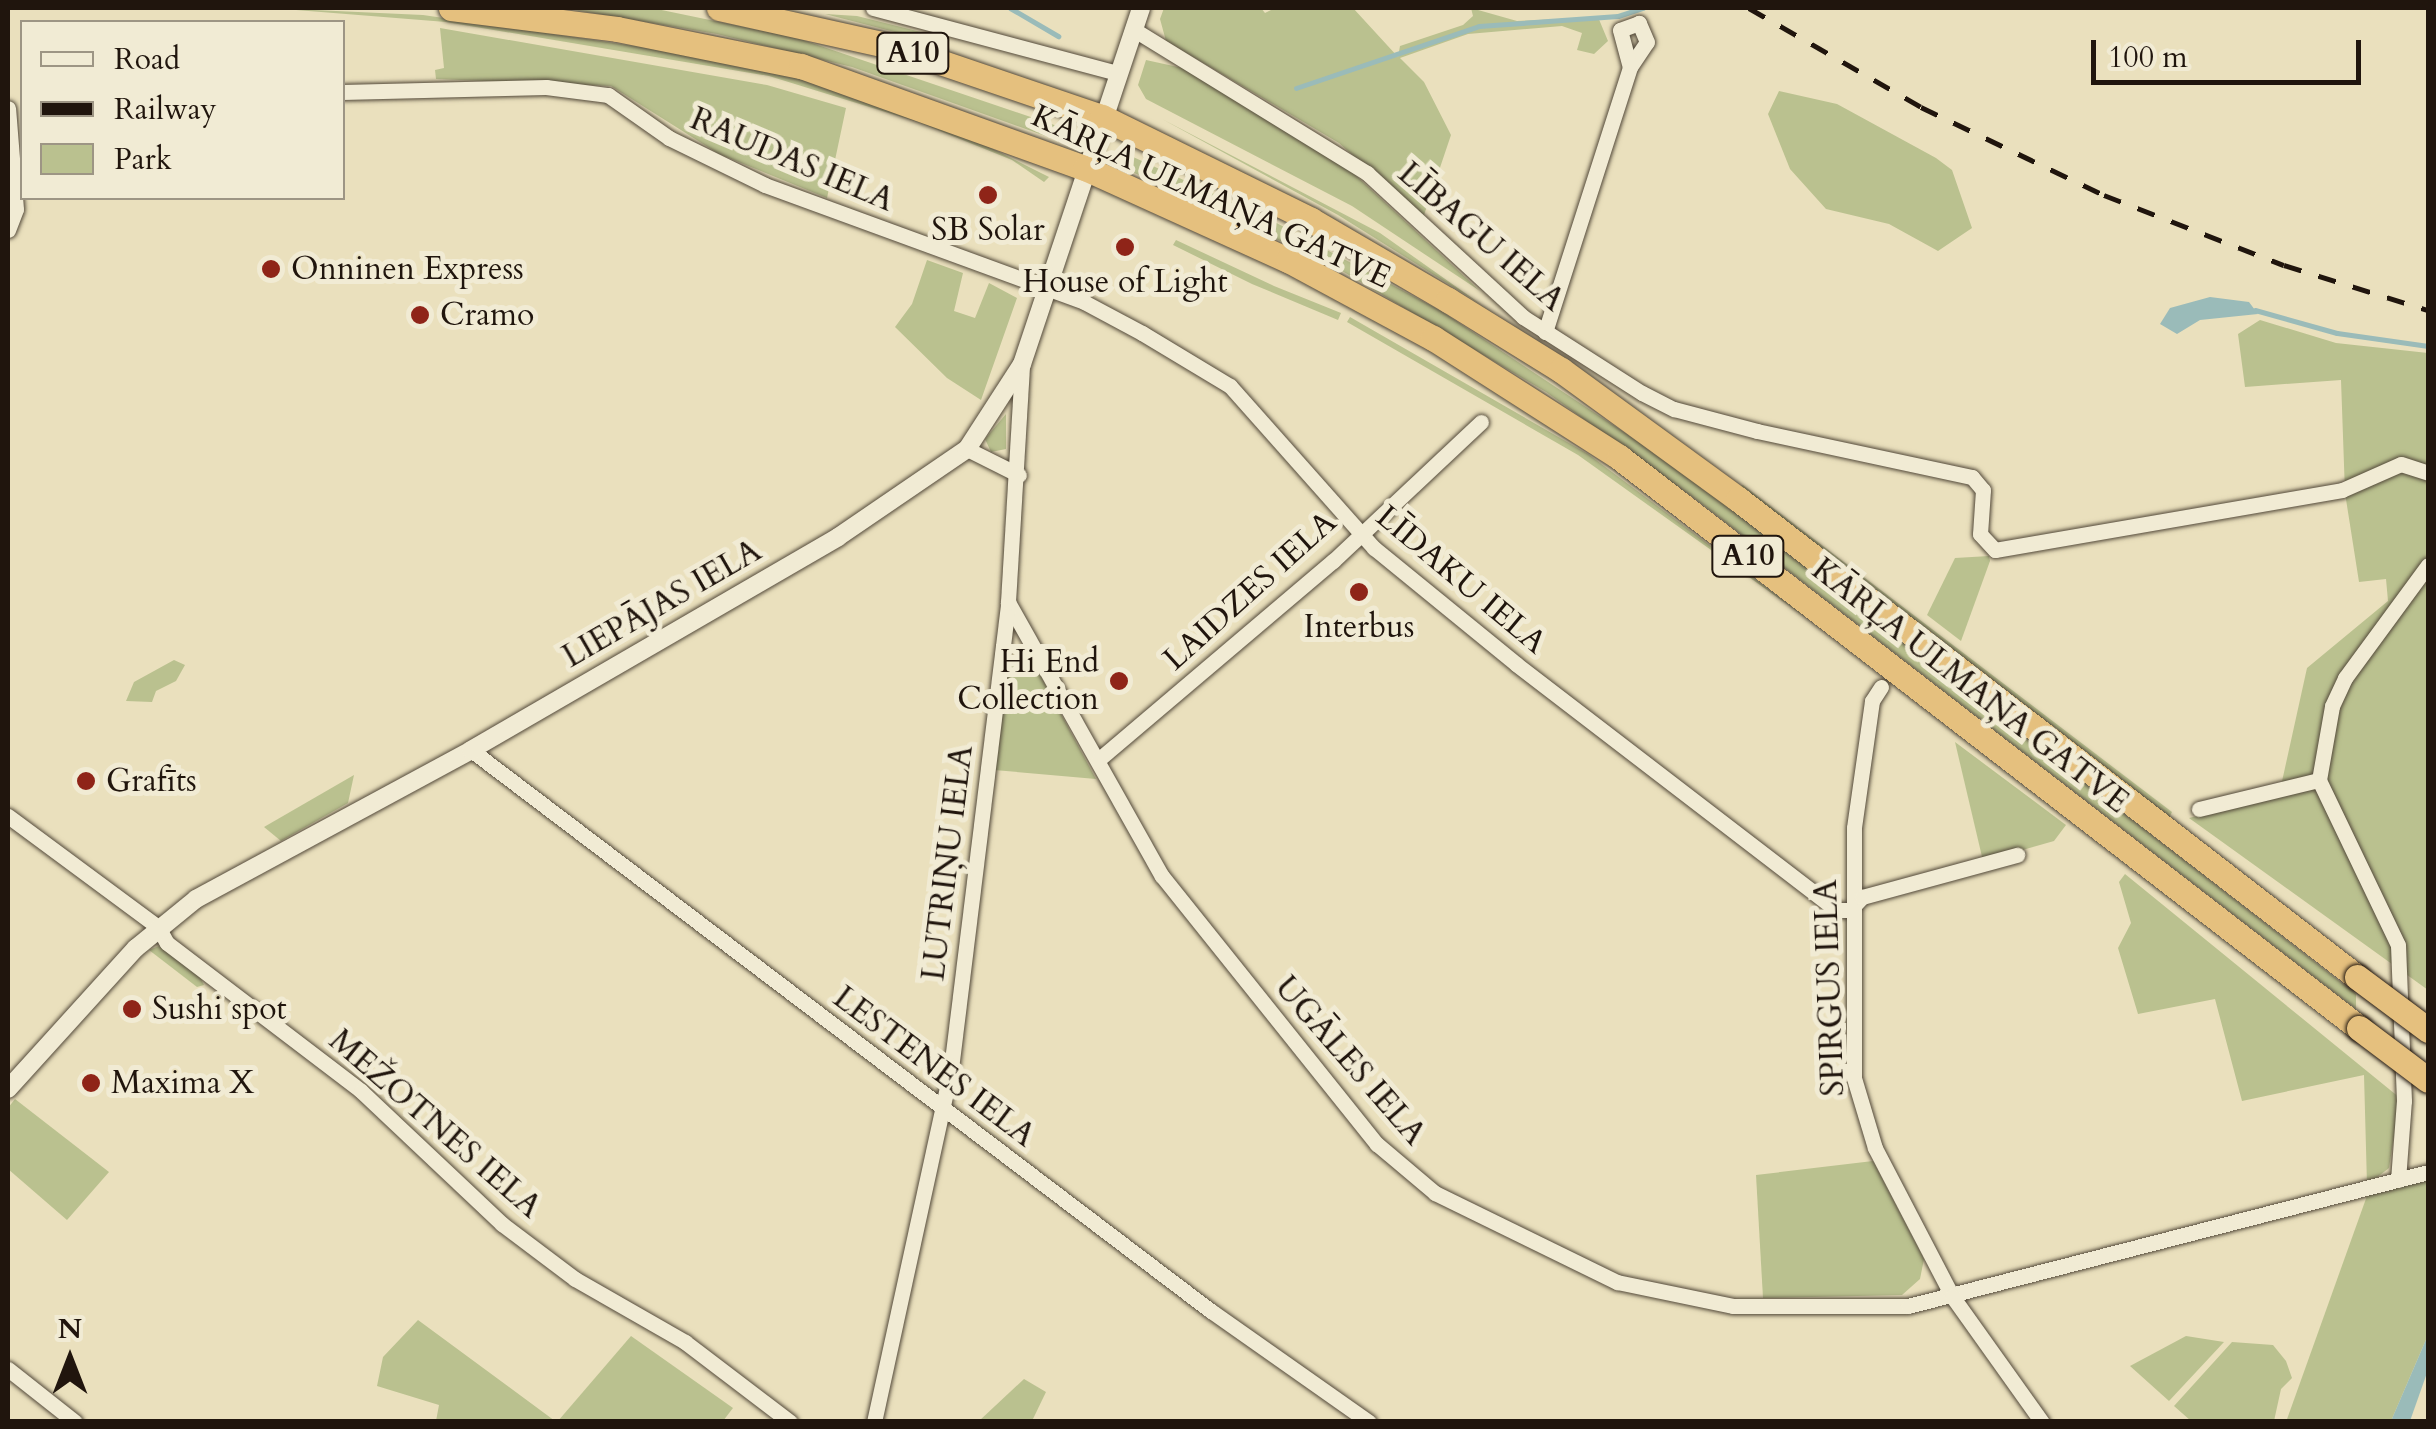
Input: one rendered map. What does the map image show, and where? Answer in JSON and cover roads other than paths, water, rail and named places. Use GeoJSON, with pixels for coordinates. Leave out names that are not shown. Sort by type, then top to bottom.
{"type":"FeatureCollection","features":[{"type":"Feature","properties":{"kind":"highway","name":"KĀRĻA ULMAŅA GATVE"},"geometry":{"type":"LineString","coordinates":[[451,8],[617,29],[801,66],[1085,168],[1288,260],[1542,404],[2428,1080]]}},
{"type":"Feature","properties":{"kind":"highway","name":"KĀRĻA ULMAŅA GATVE"},"geometry":{"type":"LineString","coordinates":[[720,8],[899,48],[1102,117],[1311,220],[1561,370],[2428,1030]]}},
{"type":"Feature","properties":{"kind":"street"},"geometry":{"type":"LineString","coordinates":[[872,8],[1118,73]]}},
{"type":"Feature","properties":{"kind":"street","name":"LIEPĀJAS IELA"},"geometry":{"type":"LineString","coordinates":[[8,1088],[158,927],[248,868],[472,750],[838,538],[967,449],[1022,364],[1141,8]]}},
{"type":"Feature","properties":{"kind":"street","name":"LĪBAGU IELA"},"geometry":{"type":"LineString","coordinates":[[1132,29],[1368,174],[1452,256],[1545,332],[1674,409],[1972,478],[1982,490],[1980,534],[1995,550],[2342,490],[2377,469],[2401,464],[2428,474]]}},
{"type":"Feature","properties":{"kind":"street"},"geometry":{"type":"LineString","coordinates":[[1545,332],[1630,68]]}},
{"type":"Feature","properties":{"kind":"street","name":"RAUDAS IELA"},"geometry":{"type":"LineString","coordinates":[[345,92],[546,87],[608,95],[669,138],[765,185],[1045,289]]}},
{"type":"Feature","properties":{"kind":"street"},"geometry":{"type":"LineString","coordinates":[[8,108],[16,209],[8,230]]}},
{"type":"Feature","properties":{"kind":"street","name":"LĪDAKU IELA"},"geometry":{"type":"LineString","coordinates":[[1045,289],[1084,302],[1230,386],[1359,532],[1657,775],[1837,910],[1850,910]]}},
{"type":"Feature","properties":{"kind":"street","name":"LUTRIŅU IELA"},"geometry":{"type":"LineString","coordinates":[[874,1422],[941,1105],[1008,602],[1019,475],[1022,364]]}},
{"type":"Feature","properties":{"kind":"street","name":"LAIDZES IELA"},"geometry":{"type":"LineString","coordinates":[[1098,760],[1481,422]]}},
{"type":"Feature","properties":{"kind":"street"},"geometry":{"type":"LineString","coordinates":[[967,449],[1019,475]]}},
{"type":"Feature","properties":{"kind":"street"},"geometry":{"type":"LineString","coordinates":[[2398,1180],[2404,1101],[2398,945],[2319,780],[2332,706],[2345,678],[2428,565]]}},
{"type":"Feature","properties":{"kind":"street","name":"UGĀLES IELA"},"geometry":{"type":"LineString","coordinates":[[1008,602],[1162,876],[1376,1144],[1435,1193],[1617,1282],[1680,1298],[1786,1309],[1908,1306],[2428,1172]]}},
{"type":"Feature","properties":{"kind":"street","name":"SPIRGUS IELA"},"geometry":{"type":"LineString","coordinates":[[1881,686],[1872,701],[1854,828],[1850,910],[1854,1078],[1864,1120],[1952,1296],[2042,1422]]}},
{"type":"Feature","properties":{"kind":"street","name":"LESTENES IELA"},"geometry":{"type":"LineString","coordinates":[[472,750],[1211,1311],[1369,1422]]}},
{"type":"Feature","properties":{"kind":"street"},"geometry":{"type":"LineString","coordinates":[[2200,809],[2319,780]]}},
{"type":"Feature","properties":{"kind":"street","name":"MEŽOTNES IELA"},"geometry":{"type":"LineString","coordinates":[[8,816],[158,927],[167,943],[361,1092],[502,1224],[575,1280],[686,1342],[790,1422]]}},
{"type":"Feature","properties":{"kind":"street"},"geometry":{"type":"LineString","coordinates":[[1850,910],[1862,896],[2017,855]]}},
{"type":"Feature","properties":{"kind":"street"},"geometry":{"type":"LineString","coordinates":[[8,1369],[75,1422]]}},
{"type":"Feature","properties":{"kind":"water"},"geometry":{"type":"Polygon","coordinates":[[[2210,297],[2249,302],[2258,314],[2200,320],[2177,334],[2160,324],[2170,308],[2210,297]]]}},
{"type":"Feature","properties":{"kind":"water"},"geometry":{"type":"Polygon","coordinates":[[[2428,1335],[2428,1370],[2410,1421],[2391,1421],[2428,1335]]]}},
{"type":"Feature","properties":{"kind":"waterway"},"geometry":{"type":"LineString","coordinates":[[1010,8],[1058,36]]}},
{"type":"Feature","properties":{"kind":"waterway"},"geometry":{"type":"LineString","coordinates":[[1296,88],[1479,26],[1618,16],[1643,8]]}},
{"type":"Feature","properties":{"kind":"waterway"},"geometry":{"type":"LineString","coordinates":[[2255,310],[2337,333],[2428,346]]}},
{"type":"Feature","properties":{"kind":"railway"},"geometry":{"type":"LineString","coordinates":[[1749,8],[1921,107],[2104,195],[2284,265],[2428,310]]}},
{"type":"Feature","properties":{"kind":"place","name":"SB Solar"},"geometry":{"type":"Point","coordinates":[988,195]}},
{"type":"Feature","properties":{"kind":"place","name":"House of Light"},"geometry":{"type":"Point","coordinates":[1125,247]}},
{"type":"Feature","properties":{"kind":"place","name":"Onninen Express"},"geometry":{"type":"Point","coordinates":[271,269]}},
{"type":"Feature","properties":{"kind":"place","name":"Cramo"},"geometry":{"type":"Point","coordinates":[420,315]}},
{"type":"Feature","properties":{"kind":"place","name":"Interbus"},"geometry":{"type":"Point","coordinates":[1359,592]}},
{"type":"Feature","properties":{"kind":"place","name":"Hi End Collection"},"geometry":{"type":"Point","coordinates":[1119,681]}},
{"type":"Feature","properties":{"kind":"place","name":"Grafīts"},"geometry":{"type":"Point","coordinates":[86,781]}},
{"type":"Feature","properties":{"kind":"place","name":"Sushi spot"},"geometry":{"type":"Point","coordinates":[132,1009]}},
{"type":"Feature","properties":{"kind":"place","name":"Maxima X"},"geometry":{"type":"Point","coordinates":[91,1083]}}]}
